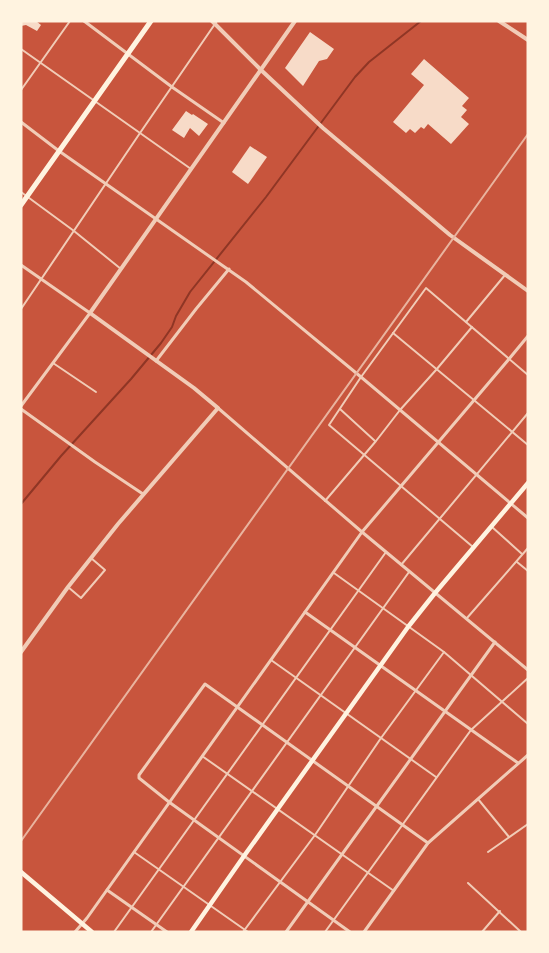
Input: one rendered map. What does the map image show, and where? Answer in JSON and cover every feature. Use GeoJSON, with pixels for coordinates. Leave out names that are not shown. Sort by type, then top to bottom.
{"type":"FeatureCollection","features":[{"type":"Feature","properties":{"kind":"highway"},"geometry":{"type":"LineString","coordinates":[[21,205],[151,21]]}},
{"type":"Feature","properties":{"kind":"main road"},"geometry":{"type":"LineString","coordinates":[[191,932],[408,627],[528,482]]}},
{"type":"Feature","properties":{"kind":"main road"},"geometry":{"type":"LineString","coordinates":[[21,872],[92,932]]}},
{"type":"Feature","properties":{"kind":"street"},"geometry":{"type":"LineString","coordinates":[[84,21],[172,87],[224,122]]}},
{"type":"Feature","properties":{"kind":"street"},"geometry":{"type":"LineString","coordinates":[[143,494],[21,407],[90,313],[295,21]]}},
{"type":"Feature","properties":{"kind":"street"},"geometry":{"type":"LineString","coordinates":[[499,21],[528,40]]}},
{"type":"Feature","properties":{"kind":"street"},"geometry":{"type":"LineString","coordinates":[[508,27],[511,21]]}},
{"type":"Feature","properties":{"kind":"street"},"geometry":{"type":"LineString","coordinates":[[215,22],[261,70],[323,128],[450,235],[528,291]]}},
{"type":"Feature","properties":{"kind":"street"},"geometry":{"type":"LineString","coordinates":[[21,122],[59,151],[246,282],[528,518]]}},
{"type":"Feature","properties":{"kind":"street"},"geometry":{"type":"LineString","coordinates":[[21,265],[194,388],[409,572],[528,670]]}},
{"type":"Feature","properties":{"kind":"street"},"geometry":{"type":"LineString","coordinates":[[155,360],[229,269]]}},
{"type":"Feature","properties":{"kind":"street"},"geometry":{"type":"LineString","coordinates":[[75,932],[107,890],[362,532],[528,336]]}},
{"type":"Feature","properties":{"kind":"street"},"geometry":{"type":"LineString","coordinates":[[21,652],[91,558],[143,494],[218,408]]}},
{"type":"Feature","properties":{"kind":"street"},"geometry":{"type":"LineString","coordinates":[[305,612],[518,763]]}},
{"type":"Feature","properties":{"kind":"street"},"geometry":{"type":"LineString","coordinates":[[286,932],[495,642]]}},
{"type":"Feature","properties":{"kind":"street"},"geometry":{"type":"LineString","coordinates":[[350,932],[169,802],[139,778],[139,775],[205,684],[428,843]]}},
{"type":"Feature","properties":{"kind":"street"},"geometry":{"type":"LineString","coordinates":[[364,932],[428,843],[528,755]]}},
{"type":"Feature","properties":{"kind":"street"},"geometry":{"type":"LineString","coordinates":[[107,890],[167,932]]}},
{"type":"Feature","properties":{"kind":"lane"},"geometry":{"type":"LineString","coordinates":[[21,90],[70,21]]}},
{"type":"Feature","properties":{"kind":"lane"},"geometry":{"type":"LineString","coordinates":[[21,309],[215,22]]}},
{"type":"Feature","properties":{"kind":"lane"},"geometry":{"type":"LineString","coordinates":[[21,48],[191,169]]}},
{"type":"Feature","properties":{"kind":"lane"},"geometry":{"type":"LineString","coordinates":[[21,192],[121,269]]}},
{"type":"Feature","properties":{"kind":"lane"},"geometry":{"type":"LineString","coordinates":[[466,322],[506,275]]}},
{"type":"Feature","properties":{"kind":"lane"},"geometry":{"type":"LineString","coordinates":[[473,547],[329,425],[361,377],[426,288],[528,375]]}},
{"type":"Feature","properties":{"kind":"lane"},"geometry":{"type":"LineString","coordinates":[[325,501],[472,327]]}},
{"type":"Feature","properties":{"kind":"lane"},"geometry":{"type":"LineString","coordinates":[[394,333],[528,445]]}},
{"type":"Feature","properties":{"kind":"lane"},"geometry":{"type":"LineString","coordinates":[[53,363],[96,392]]}},
{"type":"Feature","properties":{"kind":"lane"},"geometry":{"type":"LineString","coordinates":[[340,409],[376,441]]}},
{"type":"Feature","properties":{"kind":"lane"},"geometry":{"type":"LineString","coordinates":[[401,564],[528,413]]}},
{"type":"Feature","properties":{"kind":"lane"},"geometry":{"type":"LineString","coordinates":[[491,526],[523,554]]}},
{"type":"Feature","properties":{"kind":"lane"},"geometry":{"type":"LineString","coordinates":[[466,619],[528,548]]}},
{"type":"Feature","properties":{"kind":"lane"},"geometry":{"type":"LineString","coordinates":[[114,932],[386,552]]}},
{"type":"Feature","properties":{"kind":"lane"},"geometry":{"type":"LineString","coordinates":[[68,587],[81,598],[105,570],[91,558]]}},
{"type":"Feature","properties":{"kind":"lane"},"geometry":{"type":"LineString","coordinates":[[517,562],[528,571]]}},
{"type":"Feature","properties":{"kind":"lane"},"geometry":{"type":"LineString","coordinates":[[333,572],[444,652],[528,724]]}},
{"type":"Feature","properties":{"kind":"lane"},"geometry":{"type":"LineString","coordinates":[[151,932],[409,572]]}},
{"type":"Feature","properties":{"kind":"lane"},"geometry":{"type":"LineString","coordinates":[[134,852],[245,931],[444,652]]}},
{"type":"Feature","properties":{"kind":"lane"},"geometry":{"type":"LineString","coordinates":[[271,660],[436,777]]}},
{"type":"Feature","properties":{"kind":"lane"},"geometry":{"type":"LineString","coordinates":[[325,932],[471,730],[528,678]]}},
{"type":"Feature","properties":{"kind":"lane"},"geometry":{"type":"LineString","coordinates":[[202,756],[394,891]]}},
{"type":"Feature","properties":{"kind":"lane"},"geometry":{"type":"LineString","coordinates":[[478,799],[509,837]]}},
{"type":"Feature","properties":{"kind":"lane"},"geometry":{"type":"LineString","coordinates":[[488,852],[528,824]]}},
{"type":"Feature","properties":{"kind":"lane"},"geometry":{"type":"LineString","coordinates":[[468,883],[521,932]]}},
{"type":"Feature","properties":{"kind":"lane"},"geometry":{"type":"LineString","coordinates":[[482,932],[500,911]]}},
{"type":"Feature","properties":{"kind":"building"},"geometry":{"type":"Polygon","coordinates":[[[21,21],[36,21],[41,25],[37,31],[26,25],[21,26],[21,21]]]}},
{"type":"Feature","properties":{"kind":"building"},"geometry":{"type":"Polygon","coordinates":[[[310,32],[334,49],[327,59],[319,61],[303,86],[285,68],[310,32]]]}},
{"type":"Feature","properties":{"kind":"building"},"geometry":{"type":"Polygon","coordinates":[[[424,59],[469,98],[462,106],[467,110],[461,117],[469,124],[451,144],[428,124],[424,129],[421,127],[415,133],[410,129],[406,133],[393,122],[424,85],[411,74],[424,59]]]}},
{"type":"Feature","properties":{"kind":"building"},"geometry":{"type":"Polygon","coordinates":[[[186,111],[208,124],[199,136],[190,128],[184,138],[172,130],[186,111]]]}},
{"type":"Feature","properties":{"kind":"building"},"geometry":{"type":"Polygon","coordinates":[[[250,146],[267,157],[248,184],[232,172],[250,146]]]}},
{"type":"Feature","properties":{"kind":"waterway"},"geometry":{"type":"LineString","coordinates":[[21,504],[161,343],[172,327],[190,292],[266,197],[355,77],[369,62],[421,21]]}},
{"type":"Feature","properties":{"kind":"railway"},"geometry":{"type":"LineString","coordinates":[[21,841],[528,134]]}}]}
